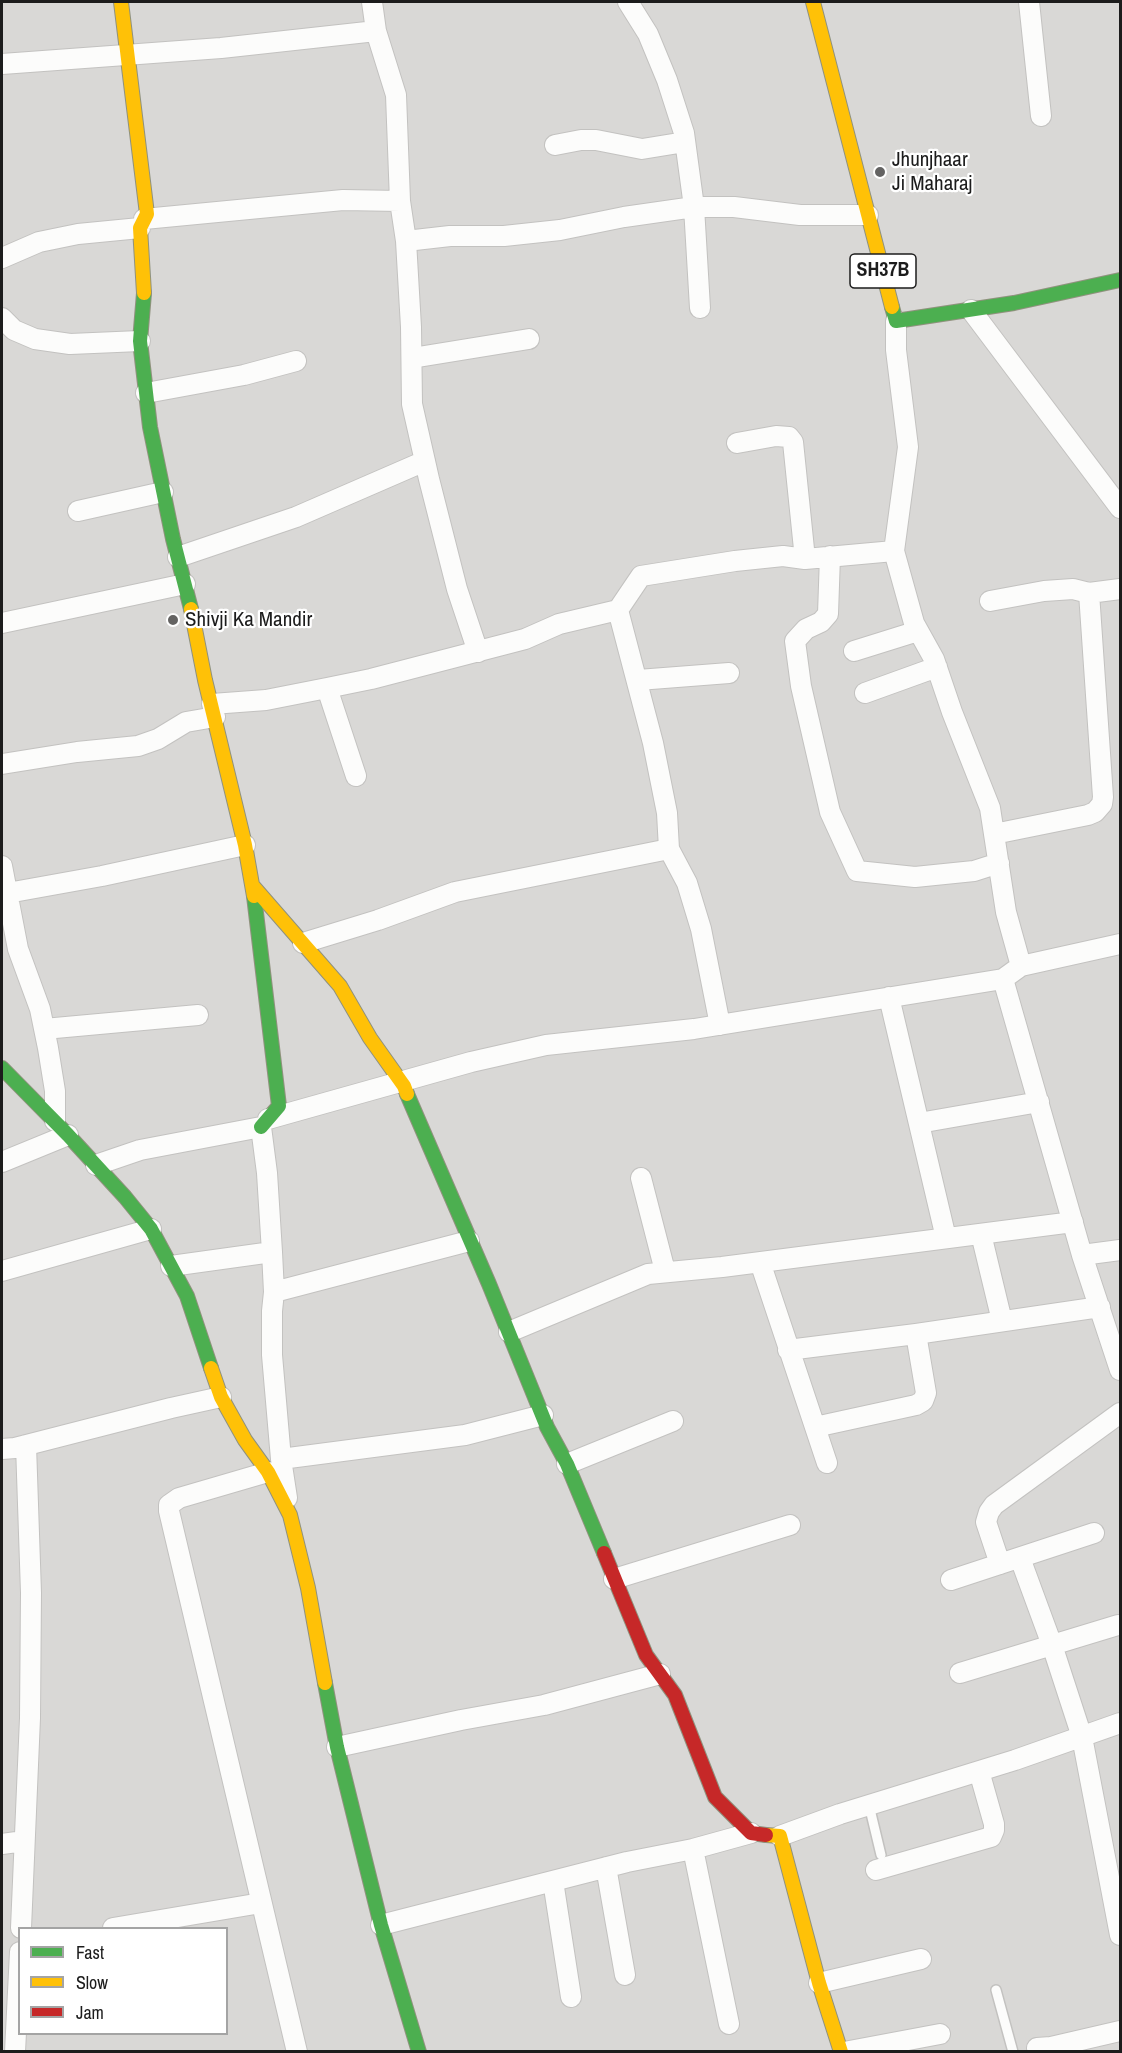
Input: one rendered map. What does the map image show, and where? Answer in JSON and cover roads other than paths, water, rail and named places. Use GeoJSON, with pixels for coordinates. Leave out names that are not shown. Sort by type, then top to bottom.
{"type":"FeatureCollection","features":[{"type":"Feature","properties":{"kind":"street"},"geometry":{"type":"LineString","coordinates":[[121,2],[147,214],[142,223],[144,289],[140,341],[150,427],[245,844],[279,1106],[264,1123],[274,1292],[272,1355],[275,1466],[308,1588],[337,1747],[413,2050]]}},
{"type":"Feature","properties":{"kind":"street"},"geometry":{"type":"LineString","coordinates":[[372,2],[376,31],[396,95],[400,201],[406,241],[412,404],[457,589],[478,652]]}},
{"type":"Feature","properties":{"kind":"street"},"geometry":{"type":"LineString","coordinates":[[628,2],[648,33],[667,80],[685,142],[694,207],[700,308]]}},
{"type":"Feature","properties":{"kind":"street","name":"SH37B"},"geometry":{"type":"LineString","coordinates":[[813,2],[896,321],[971,310],[1120,280]]}},
{"type":"Feature","properties":{"kind":"street"},"geometry":{"type":"LineString","coordinates":[[1029,2],[1041,116]]}},
{"type":"Feature","properties":{"kind":"street"},"geometry":{"type":"LineString","coordinates":[[2,64],[221,48],[376,31]]}},
{"type":"Feature","properties":{"kind":"street"},"geometry":{"type":"LineString","coordinates":[[555,145],[596,140],[642,149],[685,142]]}},
{"type":"Feature","properties":{"kind":"street"},"geometry":{"type":"LineString","coordinates":[[2,258],[39,242],[142,223],[343,200],[400,201]]}},
{"type":"Feature","properties":{"kind":"street"},"geometry":{"type":"LineString","coordinates":[[406,241],[450,236],[504,236],[560,230],[624,217],[694,207],[734,207],[800,214],[868,215]]}},
{"type":"Feature","properties":{"kind":"street"},"geometry":{"type":"LineString","coordinates":[[971,310],[1120,508]]}},
{"type":"Feature","properties":{"kind":"street"},"geometry":{"type":"LineString","coordinates":[[2,318],[14,330],[35,339],[70,344],[140,341]]}},
{"type":"Feature","properties":{"kind":"street"},"geometry":{"type":"LineString","coordinates":[[896,321],[896,350],[908,447],[894,550],[914,623],[937,667],[990,808],[1006,912],[1021,966]]}},
{"type":"Feature","properties":{"kind":"street"},"geometry":{"type":"LineString","coordinates":[[412,358],[529,339]]}},
{"type":"Feature","properties":{"kind":"street"},"geometry":{"type":"LineString","coordinates":[[146,393],[244,375],[296,362]]}},
{"type":"Feature","properties":{"kind":"street"},"geometry":{"type":"LineString","coordinates":[[737,443],[784,436],[789,437],[793,442],[805,559]]}},
{"type":"Feature","properties":{"kind":"street"},"geometry":{"type":"LineString","coordinates":[[178,557],[296,517],[425,461]]}},
{"type":"Feature","properties":{"kind":"street"},"geometry":{"type":"LineString","coordinates":[[78,511],[164,492]]}},
{"type":"Feature","properties":{"kind":"street"},"geometry":{"type":"LineString","coordinates":[[2,764],[77,752],[138,746],[158,739],[186,722],[213,711],[327,688],[525,639],[559,624],[618,610],[641,576],[783,556],[805,559],[894,550]]}},
{"type":"Feature","properties":{"kind":"street"},"geometry":{"type":"LineString","coordinates":[[830,556],[828,615],[822,622],[806,629],[795,641],[801,686],[830,812],[857,871],[915,877],[974,871],[999,863]]}},
{"type":"Feature","properties":{"kind":"street"},"geometry":{"type":"LineString","coordinates":[[2,623],[185,584]]}},
{"type":"Feature","properties":{"kind":"street"},"geometry":{"type":"LineString","coordinates":[[990,601],[1064,589],[1089,593],[1120,589]]}},
{"type":"Feature","properties":{"kind":"street"},"geometry":{"type":"LineString","coordinates":[[994,834],[1088,815],[1095,812],[1102,804],[1089,593]]}},
{"type":"Feature","properties":{"kind":"street"},"geometry":{"type":"LineString","coordinates":[[618,610],[653,743],[667,813],[669,849],[687,883],[701,929],[720,1025]]}},
{"type":"Feature","properties":{"kind":"street"},"geometry":{"type":"LineString","coordinates":[[854,651],[918,631]]}},
{"type":"Feature","properties":{"kind":"street"},"geometry":{"type":"LineString","coordinates":[[865,693],[937,667]]}},
{"type":"Feature","properties":{"kind":"street"},"geometry":{"type":"LineString","coordinates":[[638,680],[729,673]]}},
{"type":"Feature","properties":{"kind":"street"},"geometry":{"type":"LineString","coordinates":[[327,688],[356,776]]}},
{"type":"Feature","properties":{"kind":"street"},"geometry":{"type":"LineString","coordinates":[[4,893],[102,876],[245,844]]}},
{"type":"Feature","properties":{"kind":"street"},"geometry":{"type":"LineString","coordinates":[[303,943],[378,920],[455,892],[669,849]]}},
{"type":"Feature","properties":{"kind":"street"},"geometry":{"type":"LineString","coordinates":[[2,866],[4,893],[18,949],[40,1009],[55,1091],[54,1121]]}},
{"type":"Feature","properties":{"kind":"street"},"geometry":{"type":"LineString","coordinates":[[252,885],[340,986],[370,1038],[401,1081],[426,1133],[469,1241],[543,1415],[567,1464],[646,1655],[675,1695],[715,1797],[751,1833]]}},
{"type":"Feature","properties":{"kind":"street"},"geometry":{"type":"LineString","coordinates":[[96,1165],[140,1150],[264,1123],[401,1081],[546,1045],[694,1029],[1003,979],[1021,966],[1120,944]]}},
{"type":"Feature","properties":{"kind":"street"},"geometry":{"type":"LineString","coordinates":[[1003,979],[1082,1255],[1120,1370]]}},
{"type":"Feature","properties":{"kind":"street"},"geometry":{"type":"LineString","coordinates":[[889,997],[946,1238]]}},
{"type":"Feature","properties":{"kind":"street"},"geometry":{"type":"LineString","coordinates":[[44,1029],[198,1015]]}},
{"type":"Feature","properties":{"kind":"street"},"geometry":{"type":"LineString","coordinates":[[2,1068],[96,1165],[151,1229],[187,1296],[221,1397],[245,1440],[275,1466]]}},
{"type":"Feature","properties":{"kind":"street"},"geometry":{"type":"LineString","coordinates":[[919,1123],[1039,1102]]}},
{"type":"Feature","properties":{"kind":"street"},"geometry":{"type":"LineString","coordinates":[[2,1162],[68,1135]]}},
{"type":"Feature","properties":{"kind":"street"},"geometry":{"type":"LineString","coordinates":[[641,1178],[665,1271]]}},
{"type":"Feature","properties":{"kind":"street"},"geometry":{"type":"LineString","coordinates":[[509,1332],[648,1274],[1073,1222]]}},
{"type":"Feature","properties":{"kind":"street"},"geometry":{"type":"LineString","coordinates":[[2,1271],[151,1229]]}},
{"type":"Feature","properties":{"kind":"street"},"geometry":{"type":"LineString","coordinates":[[981,1234],[1002,1321]]}},
{"type":"Feature","properties":{"kind":"street"},"geometry":{"type":"LineString","coordinates":[[274,1292],[469,1241]]}},
{"type":"Feature","properties":{"kind":"street"},"geometry":{"type":"LineString","coordinates":[[1082,1255],[1120,1250]]}},
{"type":"Feature","properties":{"kind":"street"},"geometry":{"type":"LineString","coordinates":[[171,1266],[272,1252]]}},
{"type":"Feature","properties":{"kind":"street"},"geometry":{"type":"LineString","coordinates":[[760,1262],[827,1462]]}},
{"type":"Feature","properties":{"kind":"street"},"geometry":{"type":"LineString","coordinates":[[788,1350],[1100,1307]]}},
{"type":"Feature","properties":{"kind":"street"},"geometry":{"type":"LineString","coordinates":[[815,1427],[916,1405],[923,1401],[926,1393],[916,1334]]}},
{"type":"Feature","properties":{"kind":"street"},"geometry":{"type":"LineString","coordinates":[[2,1449],[221,1397]]}},
{"type":"Feature","properties":{"kind":"street"},"geometry":{"type":"LineString","coordinates":[[1000,1564],[987,1522],[989,1512],[994,1505],[1120,1413]]}},
{"type":"Feature","properties":{"kind":"street"},"geometry":{"type":"LineString","coordinates":[[297,2052],[169,1511],[172,1501],[275,1466],[465,1435],[543,1415]]}},
{"type":"Feature","properties":{"kind":"street"},"geometry":{"type":"LineString","coordinates":[[567,1464],[673,1421]]}},
{"type":"Feature","properties":{"kind":"street"},"geometry":{"type":"LineString","coordinates":[[21,1927],[30,1718],[31,1593],[26,1445]]}},
{"type":"Feature","properties":{"kind":"street"},"geometry":{"type":"LineString","coordinates":[[614,1579],[790,1525]]}},
{"type":"Feature","properties":{"kind":"street"},"geometry":{"type":"LineString","coordinates":[[951,1580],[1094,1533]]}},
{"type":"Feature","properties":{"kind":"street"},"geometry":{"type":"LineString","coordinates":[[1020,1557],[1082,1737],[1118,1910],[1120,1935]]}},
{"type":"Feature","properties":{"kind":"street"},"geometry":{"type":"LineString","coordinates":[[960,1673],[1118,1625]]}},
{"type":"Feature","properties":{"kind":"street"},"geometry":{"type":"LineString","coordinates":[[337,1747],[450,1722],[544,1705],[660,1674]]}},
{"type":"Feature","properties":{"kind":"street"},"geometry":{"type":"LineString","coordinates":[[381,1925],[606,1867],[693,1849],[751,1833],[780,1836],[1120,1723]]}},
{"type":"Feature","properties":{"kind":"street"},"geometry":{"type":"LineString","coordinates":[[878,1862],[991,1837],[994,1824],[979,1771]]}},
{"type":"Feature","properties":{"kind":"street"},"geometry":{"type":"LineString","coordinates":[[780,1836],[819,1983],[842,2052],[940,2034]]}},
{"type":"Feature","properties":{"kind":"street"},"geometry":{"type":"LineString","coordinates":[[2,1844],[24,1841]]}},
{"type":"Feature","properties":{"kind":"street"},"geometry":{"type":"LineString","coordinates":[[693,1849],[729,2024]]}},
{"type":"Feature","properties":{"kind":"street"},"geometry":{"type":"LineString","coordinates":[[606,1867],[625,1975]]}},
{"type":"Feature","properties":{"kind":"street"},"geometry":{"type":"LineString","coordinates":[[552,1881],[571,1997]]}},
{"type":"Feature","properties":{"kind":"street"},"geometry":{"type":"LineString","coordinates":[[124,1927],[261,1903]]}},
{"type":"Feature","properties":{"kind":"street"},"geometry":{"type":"LineString","coordinates":[[819,1983],[921,1959]]}},
{"type":"Feature","properties":{"kind":"street"},"geometry":{"type":"LineString","coordinates":[[15,2052],[18,1992]]}},
{"type":"Feature","properties":{"kind":"street"},"geometry":{"type":"LineString","coordinates":[[1047,2049],[1120,2031]]}},
{"type":"Feature","properties":{"kind":"lane"},"geometry":{"type":"LineString","coordinates":[[868,1805],[878,1862]]}},
{"type":"Feature","properties":{"kind":"lane"},"geometry":{"type":"LineString","coordinates":[[996,1990],[1013,2052]]}},
{"type":"Feature","properties":{"kind":"place","name":"Jhunjhaar Ji Maharaj"},"geometry":{"type":"Point","coordinates":[880,172]}},
{"type":"Feature","properties":{"kind":"place","name":"Shivji Ka Mandir"},"geometry":{"type":"Point","coordinates":[173,620]}}]}
